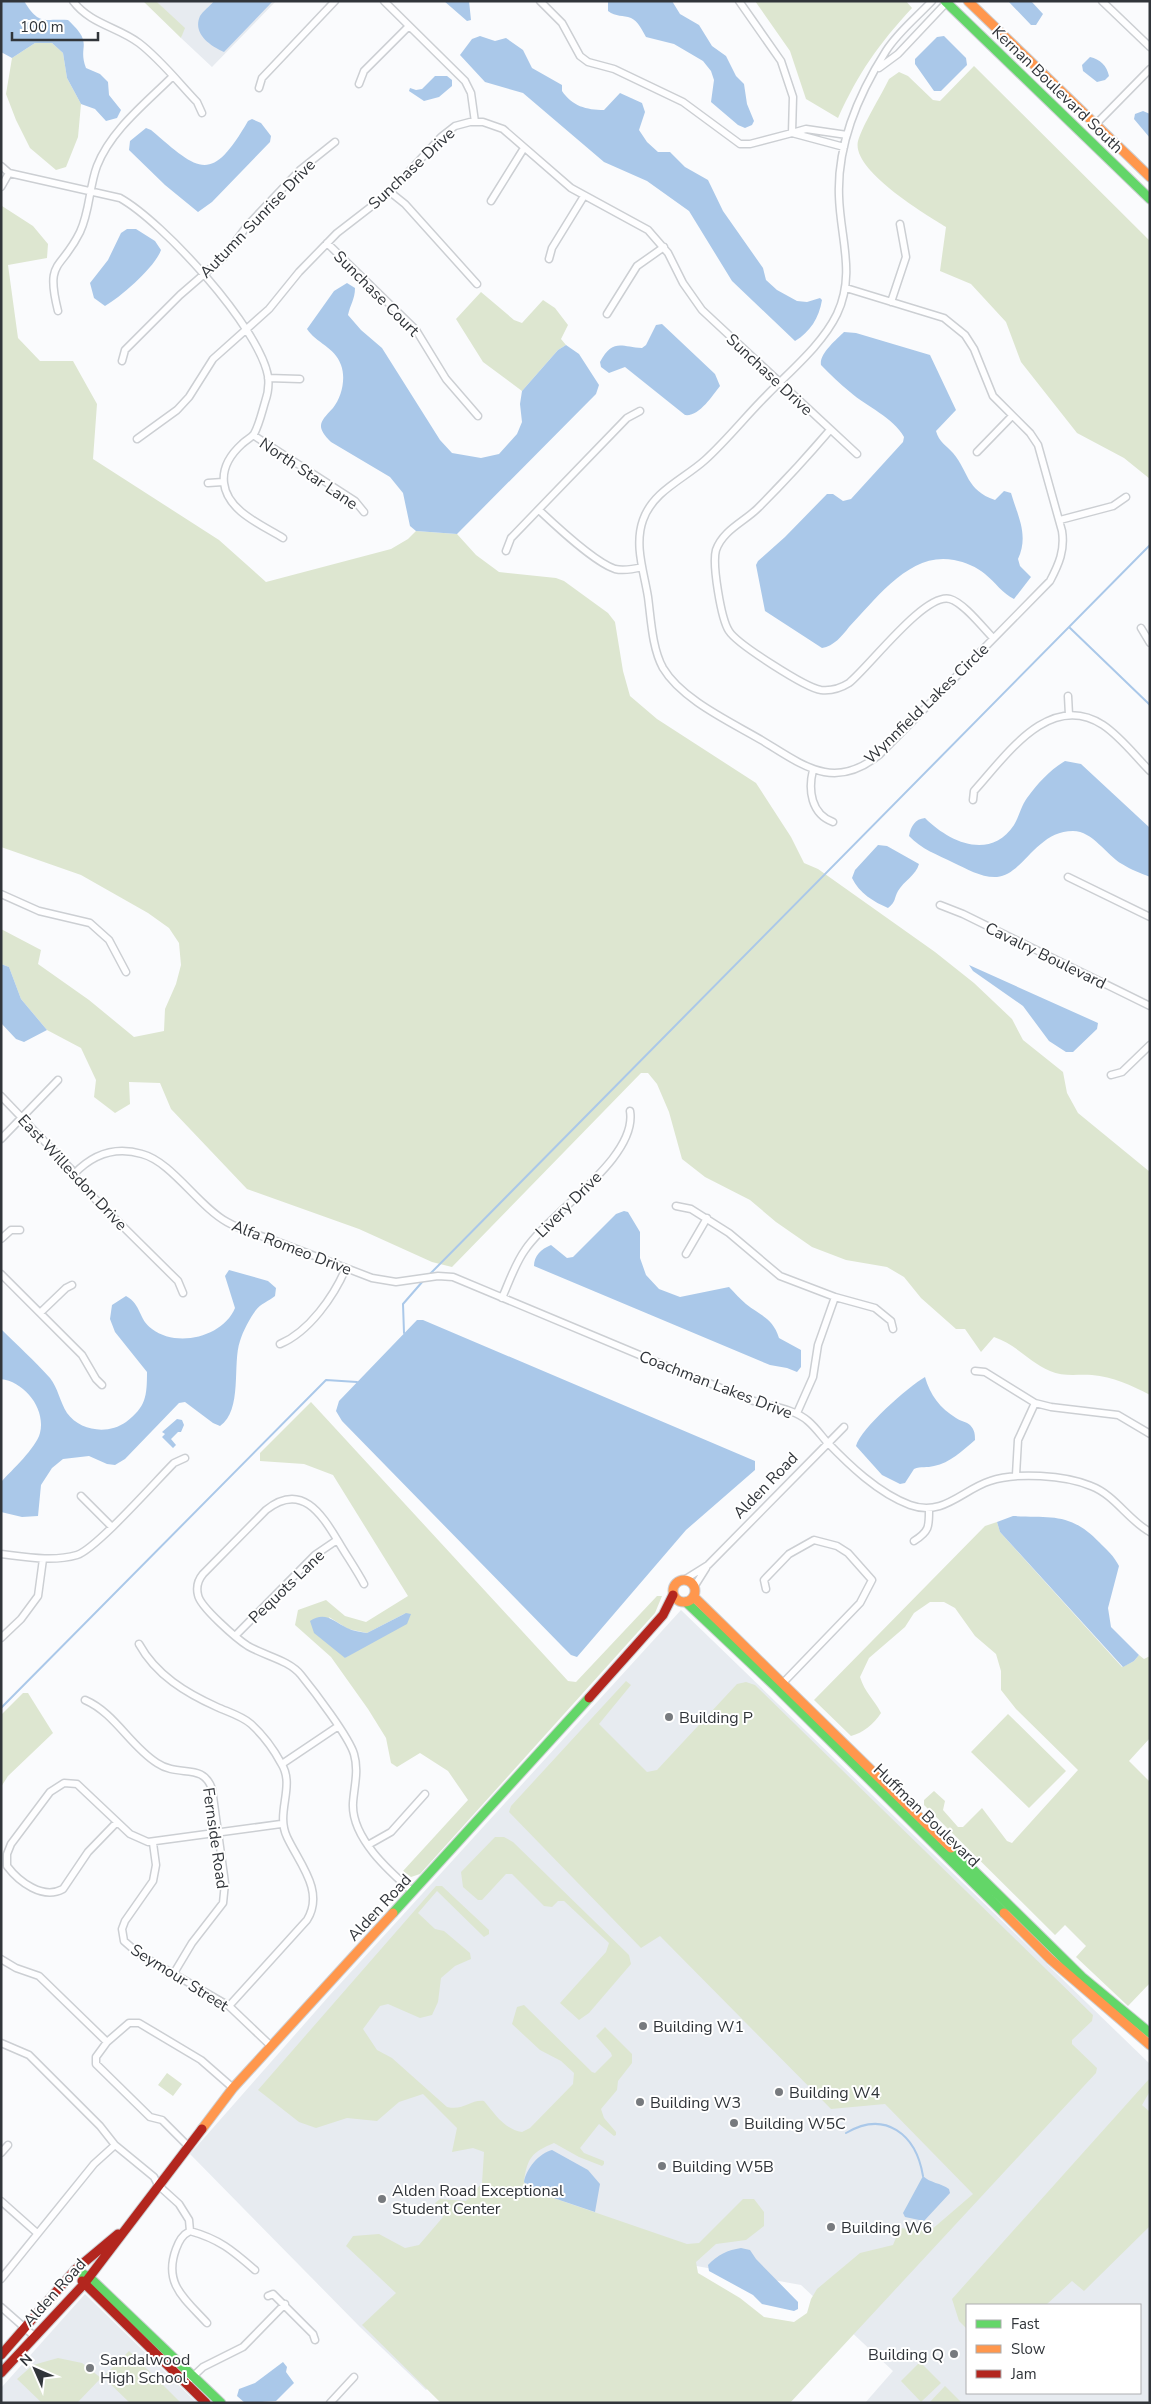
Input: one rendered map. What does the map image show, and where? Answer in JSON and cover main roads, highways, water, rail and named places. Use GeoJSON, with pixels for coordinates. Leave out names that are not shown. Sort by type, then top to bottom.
{"type":"FeatureCollection","features":[{"type":"Feature","properties":{"kind":"water"},"geometry":{"type":"Polygon","coordinates":[[[1,1],[24,1],[29,9],[38,17],[47,20],[68,20],[76,28],[84,44],[83,54],[86,68],[100,74],[108,82],[109,95],[121,110],[117,118],[106,121],[95,109],[81,104],[67,78],[63,53],[52,43],[35,43],[12,58],[1,52],[1,1]]]}},
{"type":"Feature","properties":{"kind":"water"},"geometry":{"type":"Polygon","coordinates":[[[214,1],[273,1],[224,52],[209,43],[201,34],[199,28],[200,16],[214,1]]]}},
{"type":"Feature","properties":{"kind":"water"},"geometry":{"type":"Polygon","coordinates":[[[444,1],[469,1],[471,20],[467,21],[444,1]]]}},
{"type":"Feature","properties":{"kind":"water"},"geometry":{"type":"Polygon","coordinates":[[[608,1],[672,1],[680,14],[699,25],[712,46],[726,56],[736,76],[744,84],[747,104],[754,121],[752,125],[745,128],[738,125],[711,102],[714,80],[711,71],[703,61],[674,44],[646,37],[636,21],[608,11],[608,1]]]}},
{"type":"Feature","properties":{"kind":"water"},"geometry":{"type":"Polygon","coordinates":[[[1008,1],[1031,1],[1043,14],[1036,25],[1031,25],[1008,1]]]}},
{"type":"Feature","properties":{"kind":"water"},"geometry":{"type":"Polygon","coordinates":[[[480,36],[495,41],[506,38],[523,50],[532,68],[562,85],[562,91],[575,104],[591,109],[604,110],[620,93],[642,103],[645,112],[639,130],[647,142],[658,152],[670,152],[685,167],[708,180],[723,211],[763,268],[766,280],[777,290],[797,301],[807,302],[820,298],[822,300],[819,313],[809,329],[795,341],[732,281],[689,211],[647,181],[604,162],[523,93],[485,82],[460,55],[472,39],[480,36]]]}},
{"type":"Feature","properties":{"kind":"water"},"geometry":{"type":"Polygon","coordinates":[[[944,36],[966,58],[967,65],[941,91],[934,91],[915,64],[915,59],[937,37],[944,36]]]}},
{"type":"Feature","properties":{"kind":"water"},"geometry":{"type":"Polygon","coordinates":[[[1090,57],[1097,59],[1105,66],[1109,76],[1105,80],[1097,82],[1083,71],[1082,65],[1090,57]]]}},
{"type":"Feature","properties":{"kind":"water"},"geometry":{"type":"Polygon","coordinates":[[[435,76],[447,76],[452,80],[452,86],[439,97],[424,101],[409,91],[410,88],[422,89],[435,76]]]}},
{"type":"Feature","properties":{"kind":"water"},"geometry":{"type":"Polygon","coordinates":[[[1143,111],[1150,114],[1150,138],[1134,119],[1135,114],[1143,111]]]}},
{"type":"Feature","properties":{"kind":"water"},"geometry":{"type":"Polygon","coordinates":[[[252,119],[261,123],[271,136],[270,142],[212,202],[198,212],[165,185],[129,150],[130,141],[146,128],[193,162],[204,165],[214,163],[224,155],[248,121],[252,119]]]}},
{"type":"Feature","properties":{"kind":"water"},"geometry":{"type":"Polygon","coordinates":[[[127,229],[136,229],[155,241],[161,250],[152,265],[137,281],[105,306],[94,298],[90,283],[108,260],[121,233],[127,229]]]}},
{"type":"Feature","properties":{"kind":"water"},"geometry":{"type":"Polygon","coordinates":[[[347,283],[355,288],[348,315],[361,330],[382,348],[440,440],[452,453],[481,458],[499,454],[517,434],[522,422],[520,404],[522,391],[558,350],[566,345],[579,354],[599,385],[596,394],[457,534],[416,531],[410,526],[403,493],[390,477],[331,442],[321,428],[322,421],[336,404],[341,393],[343,376],[338,359],[330,349],[315,338],[307,329],[334,291],[347,283]]]}},
{"type":"Feature","properties":{"kind":"water"},"geometry":{"type":"Polygon","coordinates":[[[662,324],[715,374],[720,386],[705,405],[690,415],[685,415],[625,367],[609,373],[601,367],[600,362],[613,347],[642,348],[646,345],[656,325],[662,324]]]}},
{"type":"Feature","properties":{"kind":"water"},"geometry":{"type":"Polygon","coordinates":[[[844,332],[856,333],[930,355],[956,410],[936,431],[937,435],[953,453],[978,491],[995,500],[1004,491],[1011,493],[1021,526],[1023,542],[1018,559],[1020,566],[1031,577],[1014,599],[1006,594],[982,571],[967,563],[938,559],[923,563],[895,580],[882,591],[837,640],[822,648],[765,611],[756,565],[827,494],[833,494],[843,501],[851,499],[903,442],[904,437],[887,418],[850,392],[821,365],[825,352],[844,332]]]}},
{"type":"Feature","properties":{"kind":"water"},"geometry":{"type":"Polygon","coordinates":[[[1065,761],[1081,764],[1150,828],[1150,877],[1122,864],[1093,839],[1080,832],[1060,833],[1049,838],[1015,869],[997,877],[980,875],[969,870],[924,848],[909,836],[914,824],[925,818],[935,827],[957,840],[982,845],[993,842],[1004,836],[1014,825],[1031,792],[1054,768],[1065,761]]]}},
{"type":"Feature","properties":{"kind":"water"},"geometry":{"type":"Polygon","coordinates":[[[878,845],[887,846],[919,864],[888,908],[867,896],[852,878],[855,870],[878,845]]]}},
{"type":"Feature","properties":{"kind":"water"},"geometry":{"type":"Polygon","coordinates":[[[1,964],[9,967],[21,999],[47,1030],[24,1042],[16,1039],[1,1023],[1,964]]]}},
{"type":"Feature","properties":{"kind":"water"},"geometry":{"type":"Polygon","coordinates":[[[969,965],[1098,1023],[1097,1029],[1073,1052],[1066,1052],[1049,1041],[1023,1006],[973,971],[969,965]]]}},
{"type":"Feature","properties":{"kind":"water"},"geometry":{"type":"Polygon","coordinates":[[[624,1211],[628,1212],[640,1232],[640,1258],[646,1275],[659,1289],[680,1297],[729,1287],[746,1304],[770,1322],[779,1338],[801,1350],[801,1367],[797,1372],[770,1365],[534,1266],[535,1259],[539,1253],[551,1245],[567,1258],[573,1257],[616,1214],[624,1211]]]}},
{"type":"Feature","properties":{"kind":"water"},"geometry":{"type":"Polygon","coordinates":[[[229,1270],[268,1281],[276,1288],[275,1296],[258,1308],[241,1337],[234,1398],[232,1409],[227,1419],[220,1426],[185,1402],[179,1403],[125,1459],[115,1465],[107,1464],[89,1456],[63,1459],[52,1468],[41,1485],[38,1516],[22,1517],[1,1512],[1,1482],[34,1445],[40,1433],[41,1424],[37,1406],[32,1398],[18,1385],[1,1379],[1,1329],[50,1378],[67,1413],[73,1419],[87,1427],[103,1430],[111,1429],[133,1417],[144,1400],[147,1388],[147,1372],[115,1332],[110,1319],[112,1305],[126,1296],[138,1308],[144,1321],[162,1335],[174,1338],[198,1336],[220,1326],[229,1318],[235,1308],[225,1276],[229,1270]]]}},
{"type":"Feature","properties":{"kind":"water"},"geometry":{"type":"Polygon","coordinates":[[[417,1320],[423,1320],[755,1461],[755,1470],[686,1530],[577,1657],[571,1655],[561,1645],[342,1421],[336,1411],[339,1401],[417,1320]]]}},
{"type":"Feature","properties":{"kind":"water"},"geometry":{"type":"Polygon","coordinates":[[[925,1377],[936,1400],[950,1414],[970,1425],[975,1434],[975,1440],[956,1456],[945,1462],[931,1467],[914,1469],[905,1483],[900,1484],[882,1475],[856,1446],[866,1429],[897,1398],[925,1377]]]}},
{"type":"Feature","properties":{"kind":"water"},"geometry":{"type":"Polygon","coordinates":[[[177,1419],[182,1420],[184,1425],[181,1432],[178,1432],[171,1439],[176,1445],[173,1448],[162,1437],[165,1434],[162,1432],[177,1419]]]}},
{"type":"Feature","properties":{"kind":"water"},"geometry":{"type":"Polygon","coordinates":[[[1013,1516],[1049,1517],[1069,1521],[1089,1532],[1113,1556],[1119,1566],[1108,1608],[1111,1627],[1139,1655],[1134,1661],[1123,1667],[1000,1532],[997,1522],[1013,1516]]]}},
{"type":"Feature","properties":{"kind":"water"},"geometry":{"type":"Polygon","coordinates":[[[406,1613],[411,1614],[407,1624],[345,1658],[314,1633],[310,1621],[315,1618],[325,1617],[349,1629],[367,1633],[406,1613]]]}},
{"type":"Feature","properties":{"kind":"water"},"geometry":{"type":"Polygon","coordinates":[[[552,2150],[588,2170],[600,2184],[595,2212],[530,2190],[524,2182],[527,2172],[534,2162],[542,2154],[552,2150]]]}},
{"type":"Feature","properties":{"kind":"water"},"geometry":{"type":"Polygon","coordinates":[[[923,2176],[946,2187],[950,2193],[924,2221],[905,2217],[903,2213],[923,2176]]]}},
{"type":"Feature","properties":{"kind":"water"},"geometry":{"type":"Polygon","coordinates":[[[741,2248],[750,2250],[756,2259],[798,2302],[798,2309],[794,2311],[762,2304],[753,2295],[709,2271],[708,2265],[715,2258],[741,2248]]]}},
{"type":"Feature","properties":{"kind":"water"},"geometry":{"type":"Polygon","coordinates":[[[283,2362],[287,2367],[286,2372],[294,2383],[276,2401],[245,2403],[237,2396],[239,2389],[255,2383],[283,2362]]]}},
{"type":"Feature","properties":{"kind":"waterway"},"geometry":{"type":"LineString","coordinates":[[428,1276],[1150,545]]}},
{"type":"Feature","properties":{"kind":"waterway"},"geometry":{"type":"LineString","coordinates":[[1069,627],[1150,705]]}},
{"type":"Feature","properties":{"kind":"waterway"},"geometry":{"type":"LineString","coordinates":[[404,1333],[403,1304],[423,1281]]}},
{"type":"Feature","properties":{"kind":"waterway"},"geometry":{"type":"LineString","coordinates":[[1,1708],[326,1380],[357,1382]]}},
{"type":"Feature","properties":{"kind":"waterway"},"geometry":{"type":"LineString","coordinates":[[846,2133],[874,2124],[886,2125],[896,2130],[914,2148],[923,2176]]}},
{"type":"Feature","properties":{"kind":"place","name":"Building P"},"geometry":{"type":"Point","coordinates":[669,1717]}},
{"type":"Feature","properties":{"kind":"place","name":"Building W1"},"geometry":{"type":"Point","coordinates":[643,2026]}},
{"type":"Feature","properties":{"kind":"place","name":"Building W4"},"geometry":{"type":"Point","coordinates":[779,2092]}},
{"type":"Feature","properties":{"kind":"place","name":"Building W3"},"geometry":{"type":"Point","coordinates":[640,2102]}},
{"type":"Feature","properties":{"kind":"place","name":"Building W5C"},"geometry":{"type":"Point","coordinates":[734,2123]}},
{"type":"Feature","properties":{"kind":"place","name":"Building W5B"},"geometry":{"type":"Point","coordinates":[662,2166]}},
{"type":"Feature","properties":{"kind":"place","name":"Alden Road Exceptional Student Center"},"geometry":{"type":"Point","coordinates":[382,2199]}},
{"type":"Feature","properties":{"kind":"place","name":"Building W6"},"geometry":{"type":"Point","coordinates":[831,2227]}},
{"type":"Feature","properties":{"kind":"place","name":"Building Q"},"geometry":{"type":"Point","coordinates":[954,2354]}},
{"type":"Feature","properties":{"kind":"place","name":"Sandalwood High School"},"geometry":{"type":"Point","coordinates":[90,2368]}}]}
